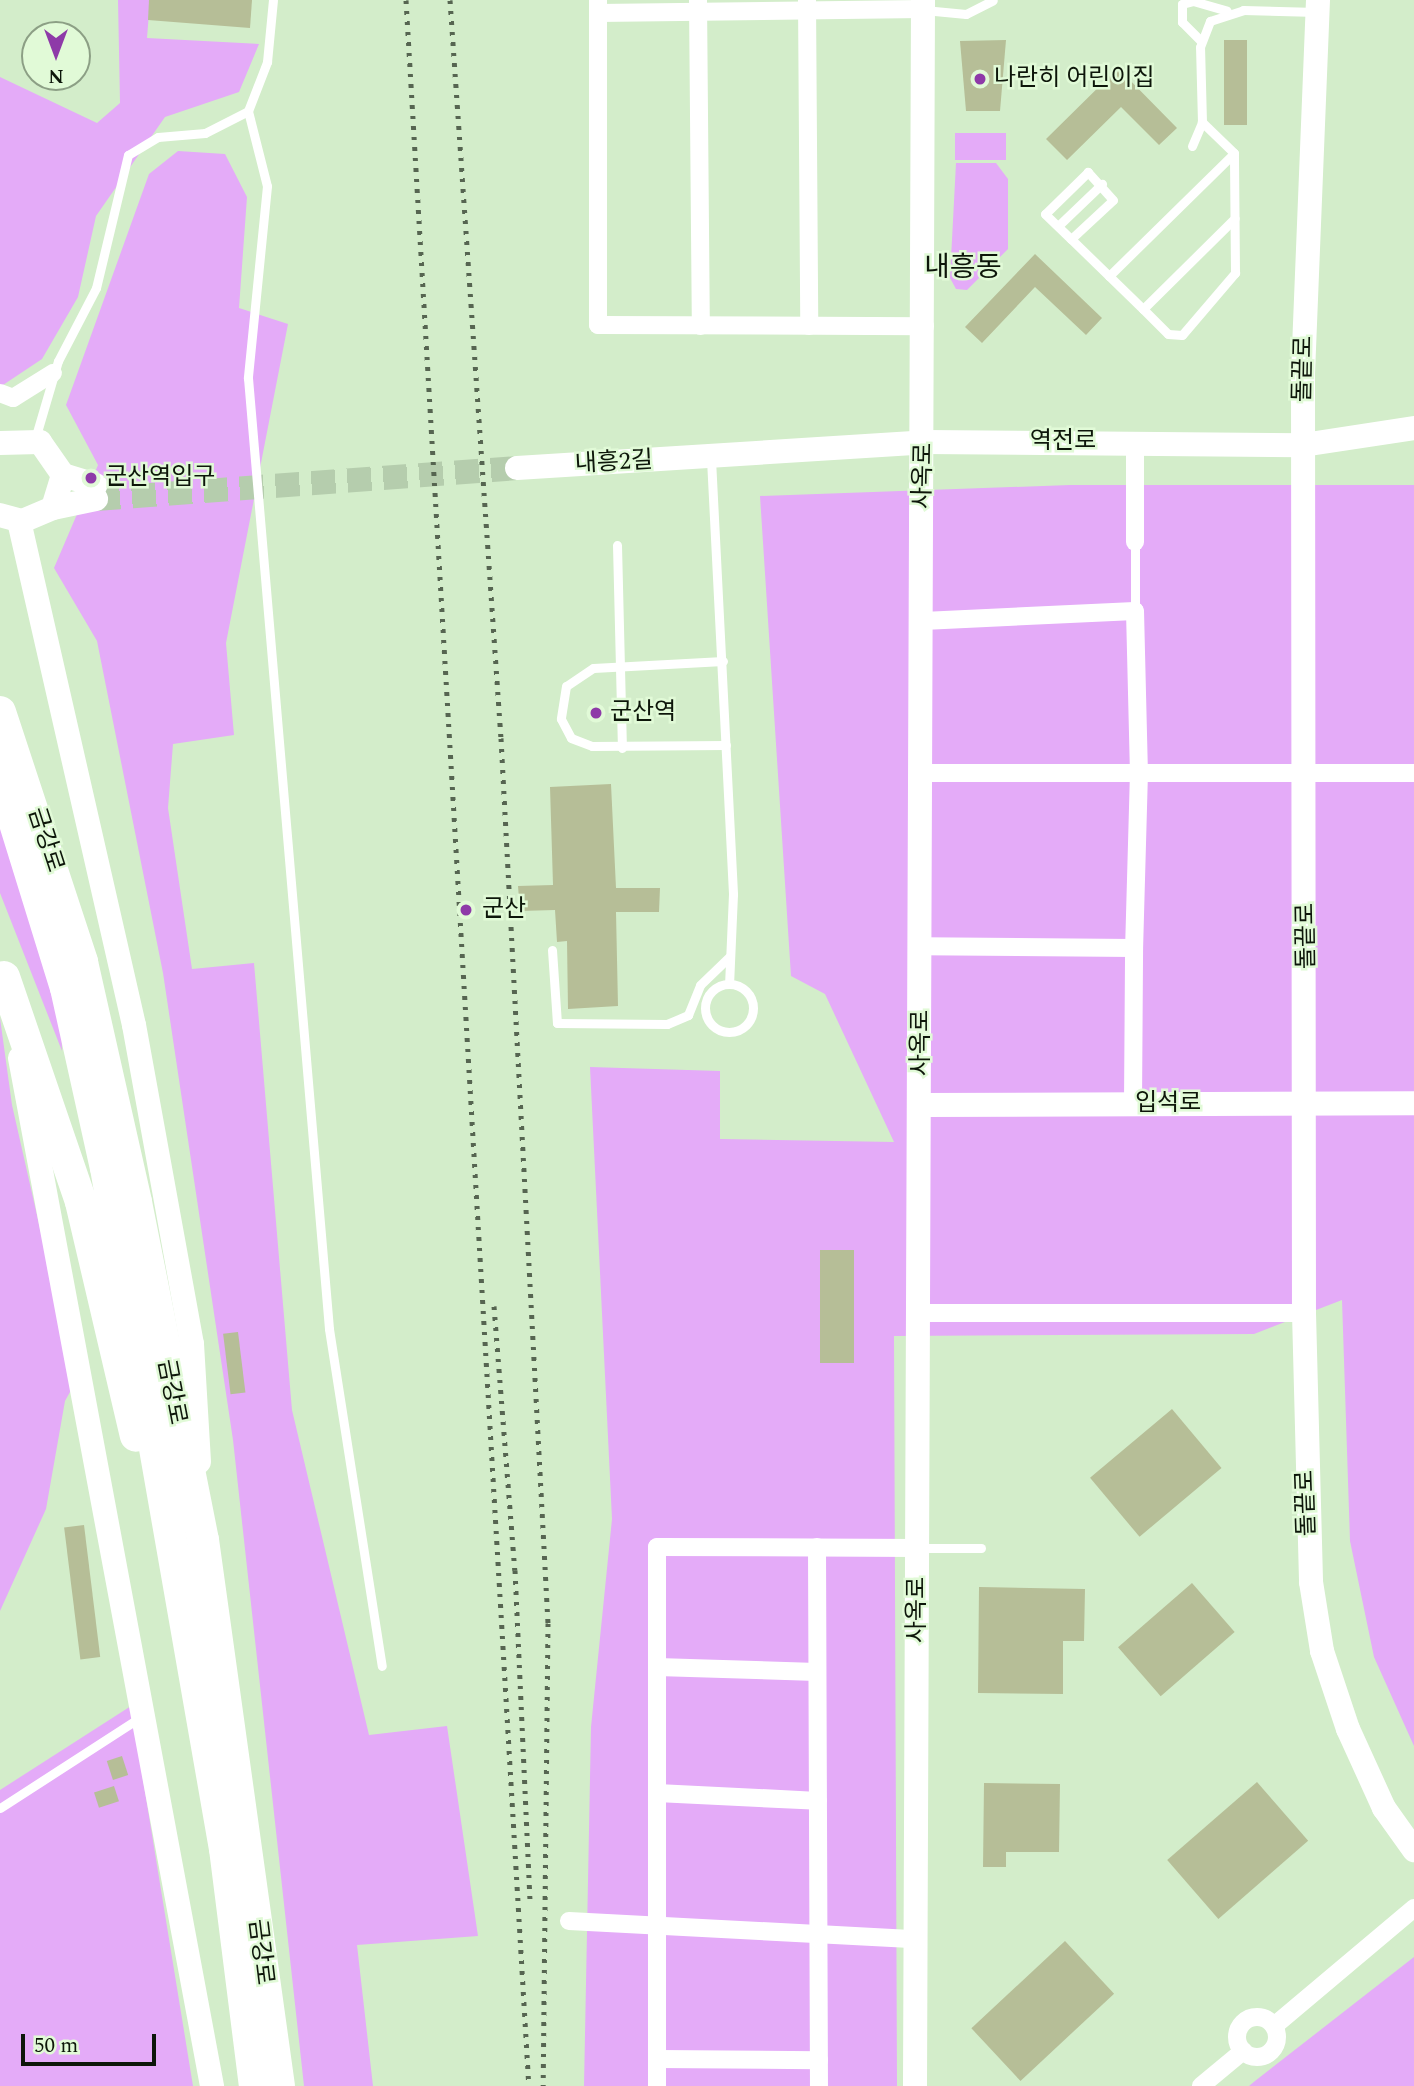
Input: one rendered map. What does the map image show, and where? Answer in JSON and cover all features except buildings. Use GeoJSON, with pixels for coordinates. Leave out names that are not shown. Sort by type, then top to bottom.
{"type":"FeatureCollection","features":[{"type":"Feature","properties":{"kind":"highway","name":"금강로"},"geometry":{"type":"LineString","coordinates":[[0,712],[85,975],[203,1540],[279,2086]]}},
{"type":"Feature","properties":{"kind":"highway","name":"금강로"},"geometry":{"type":"LineString","coordinates":[[0,775],[88,1077],[154,1420],[230,1894],[255,2086]]}},
{"type":"Feature","properties":{"kind":"highway"},"geometry":{"type":"LineString","coordinates":[[1,971],[57,1123],[110,1315],[230,1894]]}},
{"type":"Feature","properties":{"kind":"street"},"geometry":{"type":"LineString","coordinates":[[923,5],[598,6],[598,326],[925,326]]}},
{"type":"Feature","properties":{"kind":"street","name":"사옥로"},"geometry":{"type":"LineString","coordinates":[[915,2086],[925,442],[923,5]]}},
{"type":"Feature","properties":{"kind":"street"},"geometry":{"type":"LineString","coordinates":[[699,6],[701,326]]}},
{"type":"Feature","properties":{"kind":"street"},"geometry":{"type":"LineString","coordinates":[[807,6],[809,326]]}},
{"type":"Feature","properties":{"kind":"street","name":"돌끝로"},"geometry":{"type":"LineString","coordinates":[[1318,6],[1303,445],[1304,1313],[1311,1582],[1322,1651],[1384,1808],[1414,1850]]}},
{"type":"Feature","properties":{"kind":"street"},"geometry":{"type":"LineString","coordinates":[[0,393],[13,398],[53,373]]}},
{"type":"Feature","properties":{"kind":"street","name":"역전로"},"geometry":{"type":"LineString","coordinates":[[711,459],[925,442],[1303,445],[1414,428]]}},
{"type":"Feature","properties":{"kind":"street"},"geometry":{"type":"LineString","coordinates":[[0,443],[34,440],[51,450],[63,475],[96,492],[53,508],[10,518],[131,1012],[192,1344],[203,1540]]}},
{"type":"Feature","properties":{"kind":"street"},"geometry":{"type":"LineString","coordinates":[[1135,442],[1135,542]]}},
{"type":"Feature","properties":{"kind":"street","name":"내흥2길"},"geometry":{"type":"LineString","coordinates":[[517,468],[711,459]]}},
{"type":"Feature","properties":{"kind":"street"},"geometry":{"type":"LineString","coordinates":[[53,508],[63,475]]}},
{"type":"Feature","properties":{"kind":"street"},"geometry":{"type":"LineString","coordinates":[[923,621],[1135,611],[1139,772],[1133,1104]]}},
{"type":"Feature","properties":{"kind":"street"},"geometry":{"type":"LineString","coordinates":[[923,773],[1414,773]]}},
{"type":"Feature","properties":{"kind":"street"},"geometry":{"type":"LineString","coordinates":[[923,946],[1134,948]]}},
{"type":"Feature","properties":{"kind":"street"},"geometry":{"type":"LineString","coordinates":[[1,971],[146,1713],[212,2086]]}},
{"type":"Feature","properties":{"kind":"street","name":"입석로"},"geometry":{"type":"LineString","coordinates":[[922,1105],[1414,1103]]}},
{"type":"Feature","properties":{"kind":"street"},"geometry":{"type":"LineString","coordinates":[[921,1313],[1304,1313]]}},
{"type":"Feature","properties":{"kind":"street"},"geometry":{"type":"LineString","coordinates":[[817,1546],[819,2086]]}},
{"type":"Feature","properties":{"kind":"street"},"geometry":{"type":"LineString","coordinates":[[657,2086],[657,1547],[919,1548]]}},
{"type":"Feature","properties":{"kind":"street"},"geometry":{"type":"LineString","coordinates":[[657,1667],[817,1672]]}},
{"type":"Feature","properties":{"kind":"street"},"geometry":{"type":"LineString","coordinates":[[657,1793],[818,1801]]}},
{"type":"Feature","properties":{"kind":"street"},"geometry":{"type":"LineString","coordinates":[[1273,2026],[1414,1908]]}},
{"type":"Feature","properties":{"kind":"street"},"geometry":{"type":"LineString","coordinates":[[569,1921],[916,1939]]}},
{"type":"Feature","properties":{"kind":"street"},"geometry":{"type":"LineString","coordinates":[[1260,2017],[1273,2026],[1276,2041],[1269,2052],[1257,2057],[1243,2051],[1237,2035],[1242,2023],[1260,2017]]}},
{"type":"Feature","properties":{"kind":"street"},"geometry":{"type":"LineString","coordinates":[[1201,2086],[1243,2051]]}},
{"type":"Feature","properties":{"kind":"street"},"geometry":{"type":"LineString","coordinates":[[657,2059],[819,2060]]}},
{"type":"Feature","properties":{"kind":"lane"},"geometry":{"type":"LineString","coordinates":[[273,0],[267,62],[248,111],[267,186],[248,378],[328,1329],[382,1667]]}},
{"type":"Feature","properties":{"kind":"lane"},"geometry":{"type":"LineString","coordinates":[[923,5],[958,14],[993,0]]}},
{"type":"Feature","properties":{"kind":"lane"},"geometry":{"type":"LineString","coordinates":[[1200,41],[1182,23],[1182,4],[1193,1],[1229,11],[1318,6]]}},
{"type":"Feature","properties":{"kind":"lane"},"geometry":{"type":"LineString","coordinates":[[1192,146],[1202,122],[1200,41],[1210,21],[1229,11]]}},
{"type":"Feature","properties":{"kind":"lane"},"geometry":{"type":"LineString","coordinates":[[34,440],[53,373],[96,288],[128,155],[158,137],[205,132],[248,111]]}},
{"type":"Feature","properties":{"kind":"lane"},"geometry":{"type":"LineString","coordinates":[[1071,239],[1113,200],[1102,184],[1084,172],[1045,207],[1058,226],[1071,239],[1143,309],[1173,336],[1187,330],[1234,279],[1234,153],[1202,122]]}},
{"type":"Feature","properties":{"kind":"lane"},"geometry":{"type":"LineString","coordinates":[[1109,276],[1234,153]]}},
{"type":"Feature","properties":{"kind":"lane"},"geometry":{"type":"LineString","coordinates":[[1058,226],[1102,184]]}},
{"type":"Feature","properties":{"kind":"lane"},"geometry":{"type":"LineString","coordinates":[[1143,309],[1235,218]]}},
{"type":"Feature","properties":{"kind":"lane"},"geometry":{"type":"LineString","coordinates":[[711,459],[726,745],[729,984]]}},
{"type":"Feature","properties":{"kind":"lane"},"geometry":{"type":"LineString","coordinates":[[1135,542],[1135,611]]}},
{"type":"Feature","properties":{"kind":"lane"},"geometry":{"type":"LineString","coordinates":[[617,545],[622,748]]}},
{"type":"Feature","properties":{"kind":"lane"},"geometry":{"type":"LineString","coordinates":[[723,661],[619,667],[577,675],[566,686],[561,719],[571,738],[622,748],[726,745]]}},
{"type":"Feature","properties":{"kind":"lane"},"geometry":{"type":"LineString","coordinates":[[552,950],[557,1023],[667,1024],[688,1015],[700,985],[730,956]]}},
{"type":"Feature","properties":{"kind":"lane"},"geometry":{"type":"LineString","coordinates":[[729,984],[747,992],[753,1006],[744,1027],[730,1032],[710,1022],[705,1007],[711,992],[729,984]]}},
{"type":"Feature","properties":{"kind":"lane"},"geometry":{"type":"LineString","coordinates":[[919,1548],[981,1548]]}},
{"type":"Feature","properties":{"kind":"lane"},"geometry":{"type":"LineString","coordinates":[[0,1808],[146,1713]]}},
{"type":"Feature","properties":{"kind":"shaded area"},"geometry":{"type":"Polygon","coordinates":[[[118,0],[150,0],[147,38],[259,44],[239,92],[165,117],[96,216],[78,297],[42,359],[0,387],[0,77],[21,87],[21,91],[30,91],[97,123],[120,103],[118,0]]]}},
{"type":"Feature","properties":{"kind":"shaded area"},"geometry":{"type":"Polygon","coordinates":[[[955,133],[1006,133],[1006,160],[955,160],[955,133]]]}},
{"type":"Feature","properties":{"kind":"shaded area"},"geometry":{"type":"Polygon","coordinates":[[[178,151],[225,154],[247,197],[239,308],[288,324],[226,643],[234,735],[173,744],[168,808],[192,969],[254,963],[292,1410],[369,1735],[447,1726],[478,1936],[357,1945],[373,2086],[304,2086],[233,1440],[163,973],[97,641],[54,568],[98,465],[66,405],[149,174],[178,151]]]}},
{"type":"Feature","properties":{"kind":"shaded area"},"geometry":{"type":"Polygon","coordinates":[[[956,163],[996,163],[1008,179],[1008,249],[967,290],[956,289],[950,278],[956,163]]]}},
{"type":"Feature","properties":{"kind":"shaded area"},"geometry":{"type":"Polygon","coordinates":[[[1070,485],[1414,485],[1414,1746],[1374,1657],[1350,1541],[1342,1300],[1254,1334],[894,1336],[897,2086],[584,2086],[591,1727],[612,1519],[590,1067],[720,1071],[720,1139],[894,1142],[825,994],[791,976],[760,496],[1070,485]]]}},
{"type":"Feature","properties":{"kind":"shaded area"},"geometry":{"type":"Polygon","coordinates":[[[0,818],[61,1011],[62,1051],[0,893],[0,818]]]}},
{"type":"Feature","properties":{"kind":"shaded area"},"geometry":{"type":"Polygon","coordinates":[[[0,1018],[12,1105],[75,1383],[65,1401],[46,1509],[0,1611],[0,1018]]]}},
{"type":"Feature","properties":{"kind":"shaded area"},"geometry":{"type":"Polygon","coordinates":[[[131,1706],[193,2086],[0,2086],[0,1790],[131,1706]]]}},
{"type":"Feature","properties":{"kind":"shaded area"},"geometry":{"type":"Polygon","coordinates":[[[1414,1957],[1414,2086],[1249,2086],[1255,2081],[1414,1957]]]}},
{"type":"Feature","properties":{"kind":"tunnel"},"geometry":{"type":"LineString","coordinates":[[96,499],[517,468]]}},
{"type":"Feature","properties":{"kind":"railway"},"geometry":{"type":"LineString","coordinates":[[406,0],[529,2086]]}},
{"type":"Feature","properties":{"kind":"railway"},"geometry":{"type":"LineString","coordinates":[[450,0],[501,738],[548,1623],[543,2086]]}},
{"type":"Feature","properties":{"kind":"railway"},"geometry":{"type":"LineString","coordinates":[[494,1306],[515,1570],[530,1904]]}},
{"type":"Feature","properties":{"kind":"place","name":"나란히 어린이집"},"geometry":{"type":"Point","coordinates":[980,79]}},
{"type":"Feature","properties":{"kind":"place","name":"군산역입구"},"geometry":{"type":"Point","coordinates":[91,478]}},
{"type":"Feature","properties":{"kind":"place","name":"군산역"},"geometry":{"type":"Point","coordinates":[596,713]}},
{"type":"Feature","properties":{"kind":"place","name":"군산"},"geometry":{"type":"Point","coordinates":[466,910]}},
{"type":"Feature","properties":{"kind":"district","name":"내흥동"},"geometry":{"type":"Point","coordinates":[963,268]}}]}
